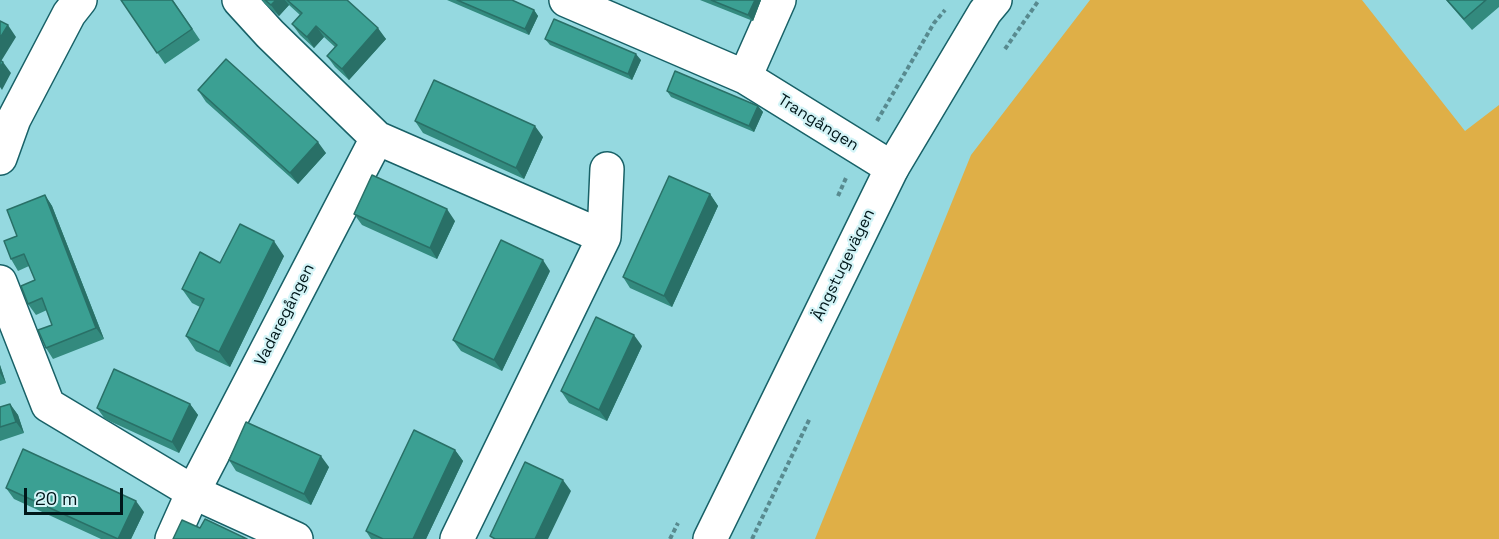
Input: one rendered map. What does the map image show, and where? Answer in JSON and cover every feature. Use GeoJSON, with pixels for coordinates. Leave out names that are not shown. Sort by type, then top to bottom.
{"type":"FeatureCollection","features":[{"type":"Feature","properties":{"kind":"street"},"geometry":{"type":"LineString","coordinates":[[0,158],[14,119],[69,14],[80,0]]}},
{"type":"Feature","properties":{"kind":"street"},"geometry":{"type":"LineString","coordinates":[[239,0],[270,34],[377,138],[604,237]]}},
{"type":"Feature","properties":{"kind":"street","name":"Trangången"},"geometry":{"type":"LineString","coordinates":[[566,0],[604,7],[745,77],[892,168]]}},
{"type":"Feature","properties":{"kind":"street"},"geometry":{"type":"LineString","coordinates":[[745,77],[779,0]]}},
{"type":"Feature","properties":{"kind":"street","name":"Ängstugevägen"},"geometry":{"type":"LineString","coordinates":[[710,539],[892,168],[985,12],[995,0]]}},
{"type":"Feature","properties":{"kind":"street","name":"Vadaregången"},"geometry":{"type":"LineString","coordinates":[[172,539],[193,492],[377,138]]}},
{"type":"Feature","properties":{"kind":"street"},"geometry":{"type":"LineString","coordinates":[[457,539],[604,237],[607,169]]}},
{"type":"Feature","properties":{"kind":"street"},"geometry":{"type":"LineString","coordinates":[[0,282],[48,405],[193,492],[296,539]]}},
{"type":"Feature","properties":{"kind":"path"},"geometry":{"type":"LineString","coordinates":[[1000,56],[1039,0]]}},
{"type":"Feature","properties":{"kind":"path"},"geometry":{"type":"LineString","coordinates":[[752,539],[813,411]]}},
{"type":"Feature","properties":{"kind":"shaded area"},"geometry":{"type":"Polygon","coordinates":[[[1090,0],[1362,0],[1465,131],[1499,105],[1499,539],[815,539],[971,155],[1090,0]]]}},
{"type":"Feature","properties":{"kind":"building"},"geometry":{"type":"Polygon","coordinates":[[[121,0],[172,0],[192,29],[157,53],[121,0]]]}},
{"type":"Feature","properties":{"kind":"building"},"geometry":{"type":"Polygon","coordinates":[[[265,0],[276,0],[271,5],[265,0]]]}},
{"type":"Feature","properties":{"kind":"building"},"geometry":{"type":"Polygon","coordinates":[[[287,0],[347,0],[378,28],[342,69],[327,56],[337,45],[316,26],[307,37],[292,24],[302,13],[287,0]]]}},
{"type":"Feature","properties":{"kind":"building"},"geometry":{"type":"Polygon","coordinates":[[[457,0],[512,0],[534,10],[525,29],[457,0]]]}},
{"type":"Feature","properties":{"kind":"building"},"geometry":{"type":"Polygon","coordinates":[[[711,0],[755,0],[748,15],[711,0]]]}},
{"type":"Feature","properties":{"kind":"building"},"geometry":{"type":"Polygon","coordinates":[[[1447,0],[1486,0],[1464,19],[1447,0]]]}},
{"type":"Feature","properties":{"kind":"building"},"geometry":{"type":"Polygon","coordinates":[[[554,19],[636,54],[628,74],[545,39],[554,19]]]}},
{"type":"Feature","properties":{"kind":"building"},"geometry":{"type":"Polygon","coordinates":[[[0,21],[8,25],[0,38],[0,21]]]}},
{"type":"Feature","properties":{"kind":"building"},"geometry":{"type":"Polygon","coordinates":[[[226,59],[318,142],[290,173],[198,90],[226,59]]]}},
{"type":"Feature","properties":{"kind":"building"},"geometry":{"type":"Polygon","coordinates":[[[675,71],[758,106],[749,126],[667,91],[675,71]]]}},
{"type":"Feature","properties":{"kind":"building"},"geometry":{"type":"Polygon","coordinates":[[[434,80],[535,126],[516,168],[415,121],[434,80]]]}},
{"type":"Feature","properties":{"kind":"building"},"geometry":{"type":"Polygon","coordinates":[[[372,175],[447,209],[430,248],[354,214],[372,175]]]}},
{"type":"Feature","properties":{"kind":"building"},"geometry":{"type":"Polygon","coordinates":[[[669,176],[710,194],[664,296],[623,277],[669,176]]]}},
{"type":"Feature","properties":{"kind":"building"},"geometry":{"type":"Polygon","coordinates":[[[45,195],[96,328],[46,348],[38,330],[52,325],[42,298],[28,304],[21,286],[35,280],[24,254],[11,259],[4,241],[17,236],[7,210],[45,195]]]}},
{"type":"Feature","properties":{"kind":"building"},"geometry":{"type":"Polygon","coordinates":[[[240,224],[274,241],[219,352],[186,336],[204,299],[182,289],[200,252],[220,263],[240,224]]]}},
{"type":"Feature","properties":{"kind":"building"},"geometry":{"type":"Polygon","coordinates":[[[501,240],[543,260],[494,360],[453,340],[501,240]]]}},
{"type":"Feature","properties":{"kind":"building"},"geometry":{"type":"Polygon","coordinates":[[[596,317],[634,335],[599,410],[561,391],[596,317]]]}},
{"type":"Feature","properties":{"kind":"building"},"geometry":{"type":"Polygon","coordinates":[[[114,369],[190,404],[172,442],[97,408],[114,369]]]}},
{"type":"Feature","properties":{"kind":"building"},"geometry":{"type":"Polygon","coordinates":[[[10,404],[16,422],[0,427],[0,407],[10,404]]]}},
{"type":"Feature","properties":{"kind":"building"},"geometry":{"type":"Polygon","coordinates":[[[246,422],[321,456],[304,494],[229,460],[246,422]]]}},
{"type":"Feature","properties":{"kind":"building"},"geometry":{"type":"Polygon","coordinates":[[[414,430],[455,450],[413,539],[383,539],[366,531],[414,430]]]}},
{"type":"Feature","properties":{"kind":"building"},"geometry":{"type":"Polygon","coordinates":[[[23,449],[136,501],[118,539],[6,488],[23,449]]]}},
{"type":"Feature","properties":{"kind":"building"},"geometry":{"type":"Polygon","coordinates":[[[525,462],[563,480],[535,539],[495,539],[490,536],[525,462]]]}},
{"type":"Feature","properties":{"kind":"building"},"geometry":{"type":"Polygon","coordinates":[[[205,519],[247,539],[173,539],[182,520],[200,528],[205,519]]]}}]}
